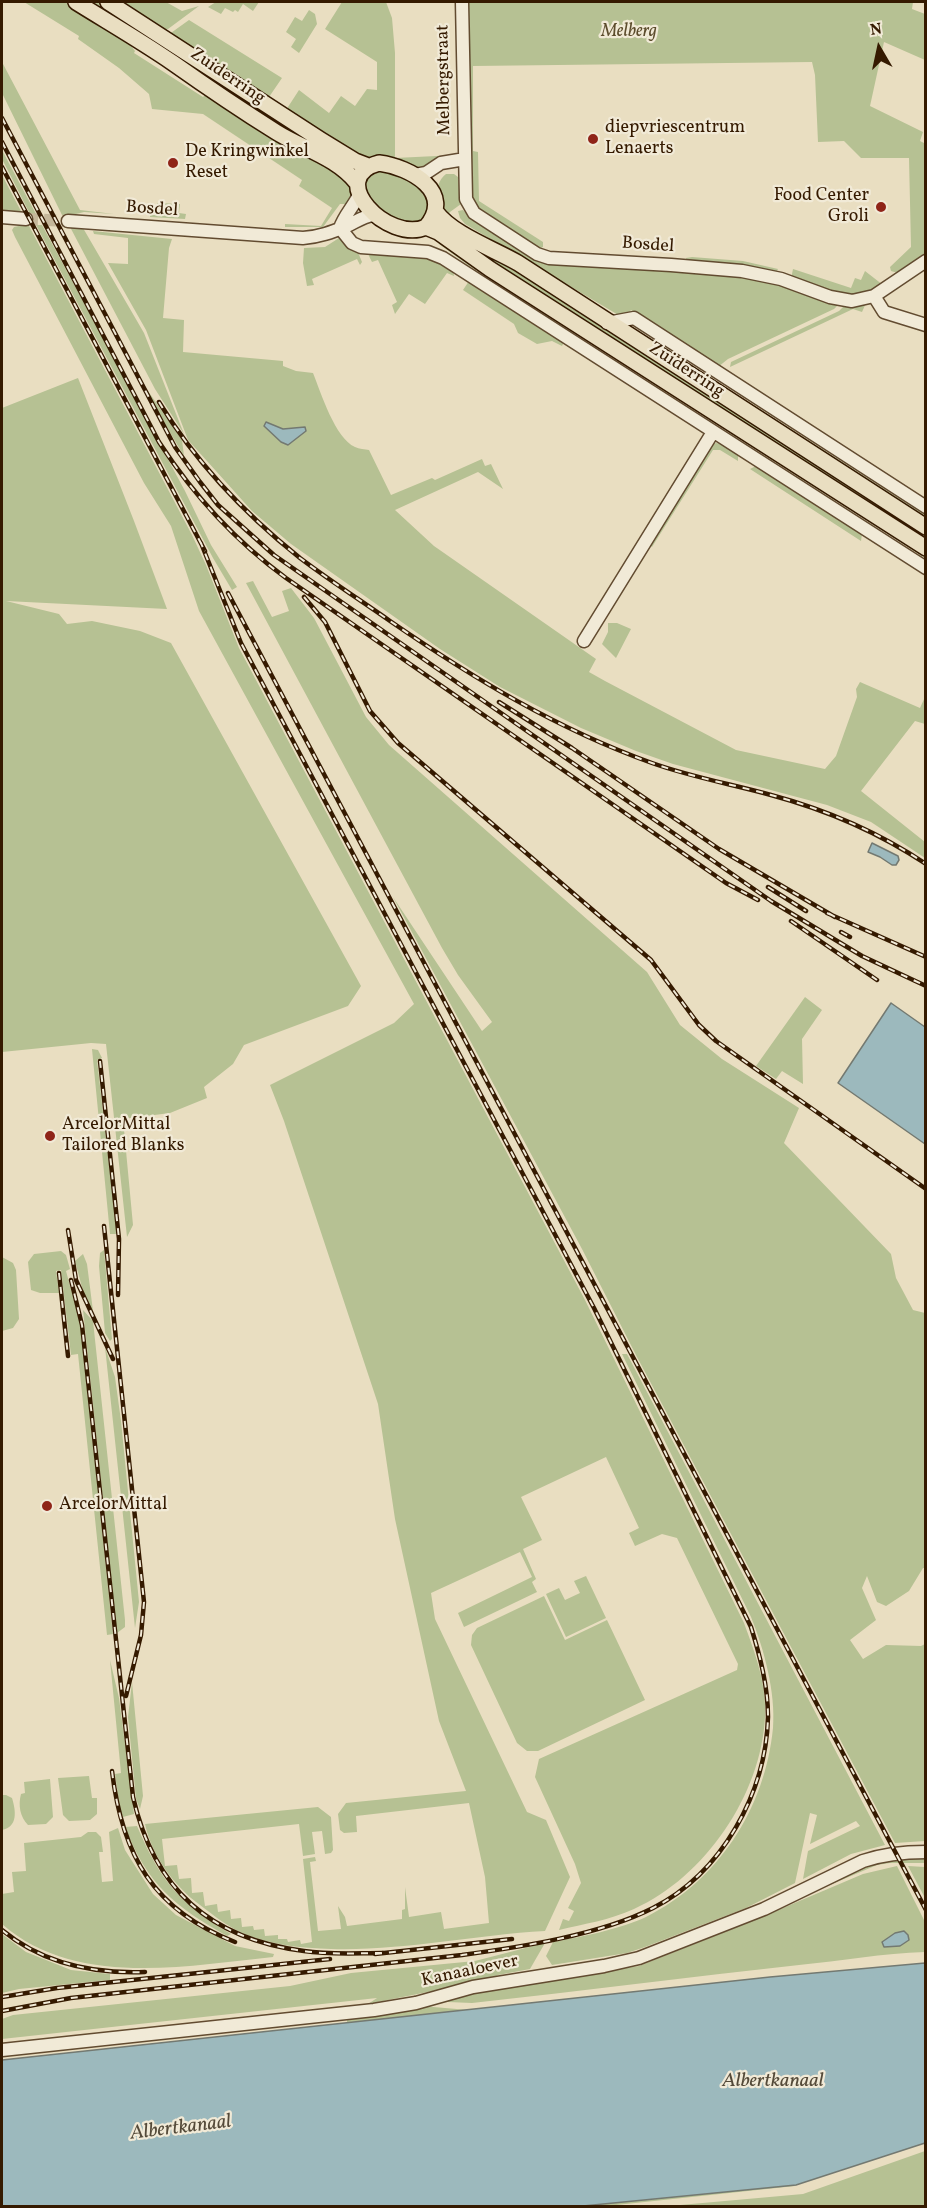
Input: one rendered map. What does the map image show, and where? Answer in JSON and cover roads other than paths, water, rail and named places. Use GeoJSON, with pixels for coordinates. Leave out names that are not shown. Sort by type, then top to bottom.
{"type":"FeatureCollection","features":[{"type":"Feature","properties":{"kind":"main road","name":"Zuiderring"},"geometry":{"type":"LineString","coordinates":[[76,2],[172,63],[247,115],[346,172],[374,215],[405,230],[414,231],[426,227],[438,232],[500,275],[926,548]]}},
{"type":"Feature","properties":{"kind":"main road","name":"Zuiderring"},"geometry":{"type":"LineString","coordinates":[[108,2],[355,161],[368,166],[391,165],[415,175],[431,191]]}},
{"type":"Feature","properties":{"kind":"main road"},"geometry":{"type":"LineString","coordinates":[[358,189],[361,174],[368,166]]}},
{"type":"Feature","properties":{"kind":"main road"},"geometry":{"type":"LineString","coordinates":[[426,227],[436,212],[436,201],[431,191]]}},
{"type":"Feature","properties":{"kind":"main road","name":"Zuiderring"},"geometry":{"type":"LineString","coordinates":[[436,212],[466,235],[518,263],[607,323],[926,527]]}},
{"type":"Feature","properties":{"kind":"street","name":"Melbergstraat"},"geometry":{"type":"LineString","coordinates":[[462,2],[465,164]]}},
{"type":"Feature","properties":{"kind":"street"},"geometry":{"type":"LineString","coordinates":[[415,175],[426,173],[441,163],[465,164]]}},
{"type":"Feature","properties":{"kind":"street"},"geometry":{"type":"LineString","coordinates":[[431,191],[437,174],[444,169],[465,164]]}},
{"type":"Feature","properties":{"kind":"street","name":"Bosdel"},"geometry":{"type":"LineString","coordinates":[[465,164],[466,199],[471,209],[537,255],[549,258],[742,271],[781,279],[845,300],[860,301],[874,296]]}},
{"type":"Feature","properties":{"kind":"street"},"geometry":{"type":"LineString","coordinates":[[340,228],[358,189]]}},
{"type":"Feature","properties":{"kind":"street","name":"Bosdel"},"geometry":{"type":"LineString","coordinates":[[68,221],[303,238],[316,237],[361,218],[374,215]]}},
{"type":"Feature","properties":{"kind":"street"},"geometry":{"type":"LineString","coordinates":[[2,217],[26,219]]}},
{"type":"Feature","properties":{"kind":"street","name":"Zuiderring"},"geometry":{"type":"LineString","coordinates":[[340,228],[352,243],[361,247],[428,252],[442,258],[926,568]]}},
{"type":"Feature","properties":{"kind":"street"},"geometry":{"type":"LineString","coordinates":[[926,261],[874,296],[884,312],[926,325]]}},
{"type":"Feature","properties":{"kind":"street","name":"Zuiderring"},"geometry":{"type":"LineString","coordinates":[[607,323],[634,318],[926,507]]}},
{"type":"Feature","properties":{"kind":"street"},"geometry":{"type":"LineString","coordinates":[[584,641],[713,432]]}},
{"type":"Feature","properties":{"kind":"street","name":"Kanaaloever"},"geometry":{"type":"LineString","coordinates":[[2,2050],[375,2010],[416,2003],[473,1987],[604,1966],[639,1958],[764,1909],[879,1855],[926,1852]]}},
{"type":"Feature","properties":{"kind":"water"},"geometry":{"type":"Polygon","coordinates":[[[266,422],[283,429],[305,427],[306,431],[288,445],[281,442],[264,426],[266,422]]]}},
{"type":"Feature","properties":{"kind":"water"},"geometry":{"type":"Polygon","coordinates":[[[872,843],[898,856],[899,860],[896,865],[868,852],[872,843]]]}},
{"type":"Feature","properties":{"kind":"water"},"geometry":{"type":"Polygon","coordinates":[[[891,1003],[925,1027],[925,1144],[838,1083],[891,1003]]]}},
{"type":"Feature","properties":{"kind":"water"},"geometry":{"type":"Polygon","coordinates":[[[904,1931],[909,1940],[900,1946],[884,1947],[882,1942],[895,1933],[904,1931]]]}},
{"type":"Feature","properties":{"kind":"water","name":"Albertkanaal"},"geometry":{"type":"Polygon","coordinates":[[[925,1963],[925,2143],[796,2185],[583,2206],[2,2206],[2,2060],[770,1977],[925,1963]]]}},
{"type":"Feature","properties":{"kind":"tunnel"},"geometry":{"type":"LineString","coordinates":[[26,219],[68,221]]}},
{"type":"Feature","properties":{"kind":"railway"},"geometry":{"type":"LineString","coordinates":[[2,118],[175,447],[218,505],[274,555],[771,901],[862,956],[926,986]]}},
{"type":"Feature","properties":{"kind":"railway"},"geometry":{"type":"LineString","coordinates":[[2,142],[159,442],[186,481],[232,533],[286,578],[726,883],[758,900]]}},
{"type":"Feature","properties":{"kind":"railway"},"geometry":{"type":"LineString","coordinates":[[2,167],[205,551]]}},
{"type":"Feature","properties":{"kind":"railway"},"geometry":{"type":"LineString","coordinates":[[159,402],[205,466],[260,524],[300,558],[345,590],[484,682],[549,718],[617,749],[681,772],[812,808],[871,832],[926,864]]}},
{"type":"Feature","properties":{"kind":"railway"},"geometry":{"type":"LineString","coordinates":[[2,2011],[71,1998],[485,1952],[560,1939],[609,1926],[653,1908],[678,1893],[700,1874],[736,1828],[759,1774],[765,1746],[768,1717],[767,1694],[751,1627],[594,1308],[241,643],[201,543]]}},
{"type":"Feature","properties":{"kind":"railway"},"geometry":{"type":"LineString","coordinates":[[228,593],[926,1910]]}},
{"type":"Feature","properties":{"kind":"railway"},"geometry":{"type":"LineString","coordinates":[[304,597],[325,622],[370,711],[398,743],[651,960],[699,1025],[716,1041],[926,1189]]}},
{"type":"Feature","properties":{"kind":"railway"},"geometry":{"type":"LineString","coordinates":[[499,702],[572,748],[719,849],[835,917]]}},
{"type":"Feature","properties":{"kind":"railway"},"geometry":{"type":"LineString","coordinates":[[768,887],[806,911]]}},
{"type":"Feature","properties":{"kind":"railway"},"geometry":{"type":"LineString","coordinates":[[827,913],[926,957]]}},
{"type":"Feature","properties":{"kind":"railway"},"geometry":{"type":"LineString","coordinates":[[791,921],[877,980]]}},
{"type":"Feature","properties":{"kind":"railway"},"geometry":{"type":"LineString","coordinates":[[841,932],[850,937]]}},
{"type":"Feature","properties":{"kind":"railway"},"geometry":{"type":"LineString","coordinates":[[100,1061],[119,1239],[118,1295]]}},
{"type":"Feature","properties":{"kind":"railway"},"geometry":{"type":"LineString","coordinates":[[104,1226],[144,1602],[141,1635],[126,1696]]}},
{"type":"Feature","properties":{"kind":"railway"},"geometry":{"type":"LineString","coordinates":[[68,1230],[76,1280],[113,1359]]}},
{"type":"Feature","properties":{"kind":"railway"},"geometry":{"type":"LineString","coordinates":[[59,1273],[68,1356]]}},
{"type":"Feature","properties":{"kind":"railway"},"geometry":{"type":"LineString","coordinates":[[71,1280],[82,1325],[133,1797],[155,1858],[172,1883],[191,1904],[214,1921],[241,1935],[271,1945],[304,1951],[383,1953]]}},
{"type":"Feature","properties":{"kind":"railway"},"geometry":{"type":"LineString","coordinates":[[112,1771],[124,1829],[146,1876],[183,1914],[207,1929],[235,1942]]}},
{"type":"Feature","properties":{"kind":"railway"},"geometry":{"type":"LineString","coordinates":[[2,1930],[34,1951],[69,1964],[106,1971],[145,1972]]}},
{"type":"Feature","properties":{"kind":"railway"},"geometry":{"type":"LineString","coordinates":[[375,1954],[512,1939]]}},
{"type":"Feature","properties":{"kind":"railway"},"geometry":{"type":"LineString","coordinates":[[2,1997],[57,1988],[330,1959]]}},
{"type":"Feature","properties":{"kind":"place","name":"diepvriescentrum Lenaerts"},"geometry":{"type":"Point","coordinates":[593,139]}},
{"type":"Feature","properties":{"kind":"place","name":"De Kringwinkel Reset"},"geometry":{"type":"Point","coordinates":[173,163]}},
{"type":"Feature","properties":{"kind":"place","name":"Food Center Groli"},"geometry":{"type":"Point","coordinates":[881,207]}},
{"type":"Feature","properties":{"kind":"place","name":"ArcelorMittal Tailored Blanks"},"geometry":{"type":"Point","coordinates":[50,1136]}},
{"type":"Feature","properties":{"kind":"place","name":"ArcelorMittal"},"geometry":{"type":"Point","coordinates":[47,1506]}},
{"type":"Feature","properties":{"kind":"park label","name":"Melberg"},"geometry":{"type":"Point","coordinates":[629,33]}}]}
